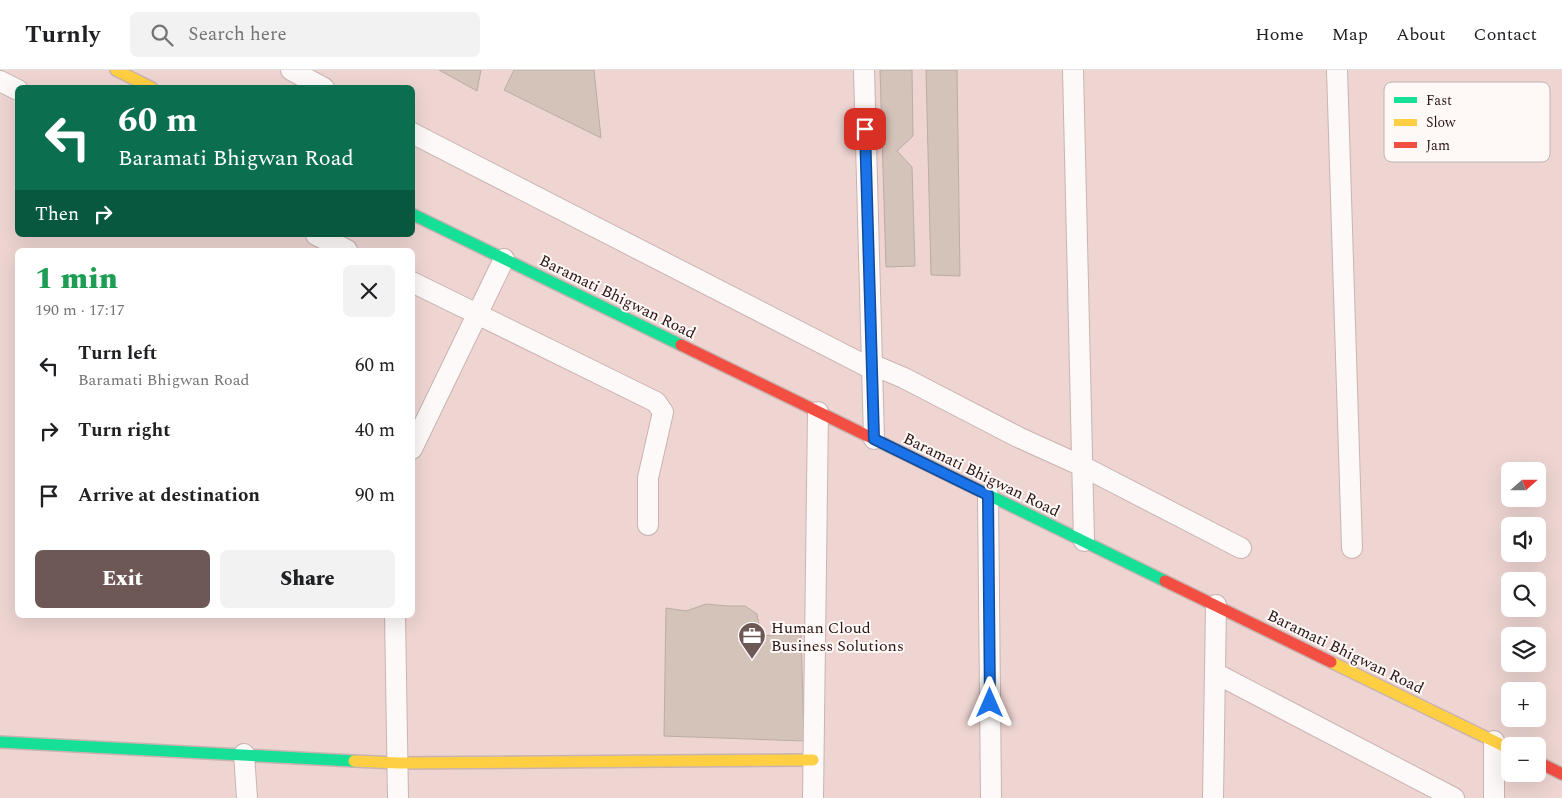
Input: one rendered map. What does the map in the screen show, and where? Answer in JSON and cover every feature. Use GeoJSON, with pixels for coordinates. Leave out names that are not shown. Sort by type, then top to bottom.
{"type":"FeatureCollection","features":[{"type":"Feature","properties":{"kind":"main road"},"geometry":{"type":"LineString","coordinates":[[116,70],[146,85]]}},
{"type":"Feature","properties":{"kind":"main road","name":"Baramati Bhigwan Road"},"geometry":{"type":"LineString","coordinates":[[415,215],[1501,745]]}},
{"type":"Feature","properties":{"kind":"main road"},"geometry":{"type":"LineString","coordinates":[[0,742],[398,763],[813,760]]}},
{"type":"Feature","properties":{"kind":"main road"},"geometry":{"type":"LineString","coordinates":[[1546,766],[1562,774]]}},
{"type":"Feature","properties":{"kind":"street"},"geometry":{"type":"LineString","coordinates":[[291,70],[318,85]]}},
{"type":"Feature","properties":{"kind":"street"},"geometry":{"type":"LineString","coordinates":[[864,70],[874,439]]}},
{"type":"Feature","properties":{"kind":"street"},"geometry":{"type":"LineString","coordinates":[[1073,70],[1084,542]]}},
{"type":"Feature","properties":{"kind":"street"},"geometry":{"type":"LineString","coordinates":[[1337,70],[1352,548]]}},
{"type":"Feature","properties":{"kind":"street"},"geometry":{"type":"LineString","coordinates":[[0,81],[15,88]]}},
{"type":"Feature","properties":{"kind":"street"},"geometry":{"type":"LineString","coordinates":[[415,135],[872,366],[904,378],[1242,548]]}},
{"type":"Feature","properties":{"kind":"street"},"geometry":{"type":"LineString","coordinates":[[320,237],[343,248]]}},
{"type":"Feature","properties":{"kind":"street"},"geometry":{"type":"LineString","coordinates":[[415,443],[504,259]]}},
{"type":"Feature","properties":{"kind":"street"},"geometry":{"type":"LineString","coordinates":[[415,283],[656,402],[663,412],[648,478],[648,525]]}},
{"type":"Feature","properties":{"kind":"street"},"geometry":{"type":"LineString","coordinates":[[812,798],[818,412]]}},
{"type":"Feature","properties":{"kind":"street"},"geometry":{"type":"LineString","coordinates":[[988,495],[991,798]]}},
{"type":"Feature","properties":{"kind":"street"},"geometry":{"type":"LineString","coordinates":[[1213,798],[1216,605]]}},
{"type":"Feature","properties":{"kind":"street"},"geometry":{"type":"LineString","coordinates":[[395,618],[398,798]]}},
{"type":"Feature","properties":{"kind":"street"},"geometry":{"type":"LineString","coordinates":[[1215,673],[1454,798]]}},
{"type":"Feature","properties":{"kind":"street"},"geometry":{"type":"LineString","coordinates":[[1494,798],[1501,752]]}},
{"type":"Feature","properties":{"kind":"street"},"geometry":{"type":"LineString","coordinates":[[244,754],[247,798]]}},
{"type":"Feature","properties":{"kind":"building"},"geometry":{"type":"Polygon","coordinates":[[[439,70],[481,70],[477,91],[439,70]]]}},
{"type":"Feature","properties":{"kind":"building"},"geometry":{"type":"Polygon","coordinates":[[[514,70],[594,70],[601,138],[504,90],[514,70]]]}},
{"type":"Feature","properties":{"kind":"building"},"geometry":{"type":"Polygon","coordinates":[[[880,70],[912,70],[913,136],[897,151],[912,167],[915,266],[886,267],[880,70]]]}},
{"type":"Feature","properties":{"kind":"building"},"geometry":{"type":"Polygon","coordinates":[[[926,70],[957,70],[960,276],[931,275],[926,70]]]}},
{"type":"Feature","properties":{"kind":"building"},"geometry":{"type":"Polygon","coordinates":[[[706,604],[745,606],[757,614],[761,636],[801,633],[804,741],[664,736],[666,608],[686,611],[706,604]]]}},
{"type":"Feature","properties":{"kind":"traffic: fast"},"geometry":{"type":"LineString","coordinates":[[415,215],[681,345]]}},
{"type":"Feature","properties":{"kind":"traffic: fast"},"geometry":{"type":"LineString","coordinates":[[876,440],[1165,581]]}},
{"type":"Feature","properties":{"kind":"traffic: fast"},"geometry":{"type":"LineString","coordinates":[[0,742],[354,761]]}},
{"type":"Feature","properties":{"kind":"traffic: slow"},"geometry":{"type":"LineString","coordinates":[[116,70],[146,85]]}},
{"type":"Feature","properties":{"kind":"traffic: slow"},"geometry":{"type":"LineString","coordinates":[[1331,662],[1501,745]]}},
{"type":"Feature","properties":{"kind":"traffic: slow"},"geometry":{"type":"LineString","coordinates":[[354,761],[398,763],[813,760]]}},
{"type":"Feature","properties":{"kind":"traffic: jam"},"geometry":{"type":"LineString","coordinates":[[681,345],[876,440]]}},
{"type":"Feature","properties":{"kind":"traffic: jam"},"geometry":{"type":"LineString","coordinates":[[1165,581],[1331,662]]}},
{"type":"Feature","properties":{"kind":"traffic: jam"},"geometry":{"type":"LineString","coordinates":[[1546,766],[1562,774]]}},
{"type":"Feature","properties":{"kind":"place","name":"Human Cloud Business Solutions"},"geometry":{"type":"Point","coordinates":[752,660]}},
{"type":"Feature","properties":{"kind":"route"},"geometry":{"type":"LineString","coordinates":[[865,129],[874,439],[988,495],[990,703]]}}]}
